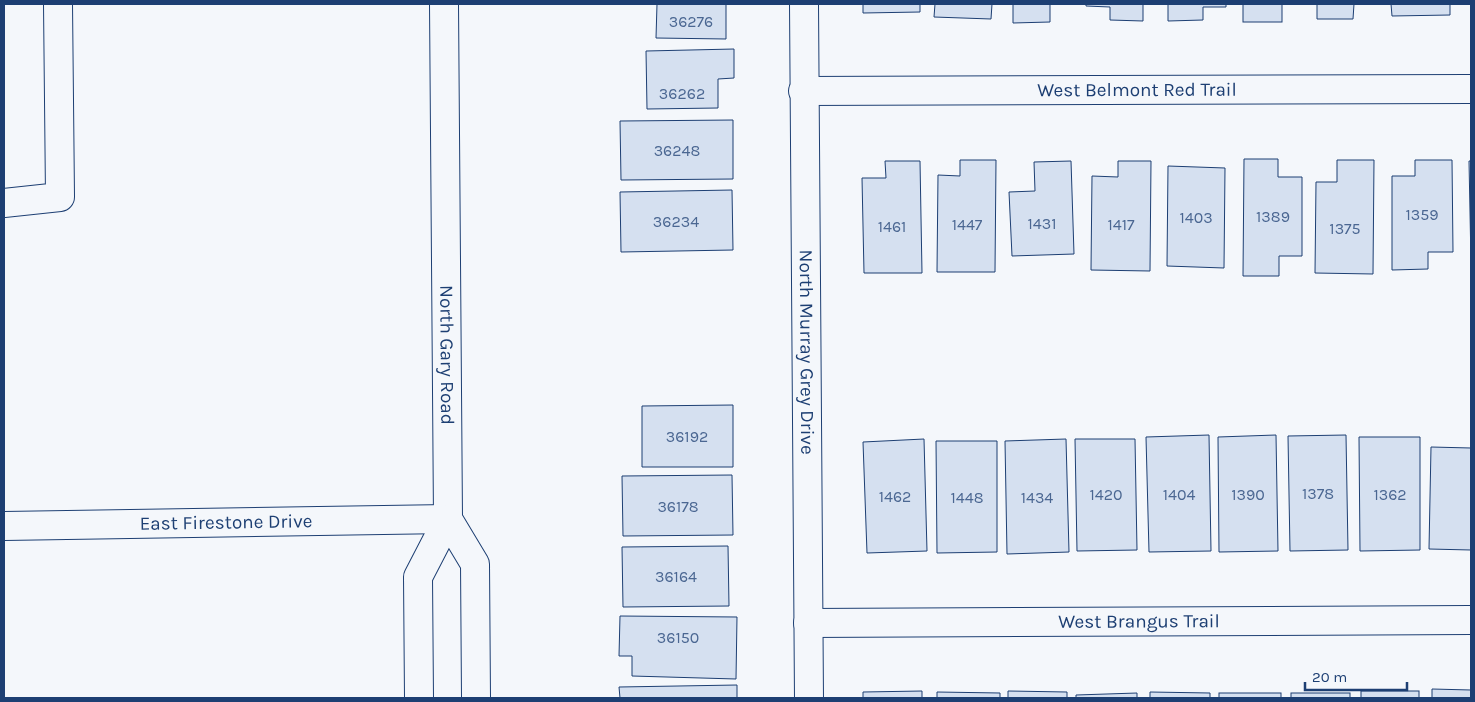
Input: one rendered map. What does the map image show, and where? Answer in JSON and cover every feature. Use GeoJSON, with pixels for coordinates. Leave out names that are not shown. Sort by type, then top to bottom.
{"type":"FeatureCollection","features":[{"type":"Feature","properties":{"kind":"street"},"geometry":{"type":"LineString","coordinates":[[4,203],[60,197],[58,4]]}},
{"type":"Feature","properties":{"kind":"street","name":"North Gary Road"},"geometry":{"type":"LineString","coordinates":[[444,4],[448,519]]}},
{"type":"Feature","properties":{"kind":"street","name":"North Murray Grey Drive"},"geometry":{"type":"LineString","coordinates":[[804,4],[803,91],[809,698]]}},
{"type":"Feature","properties":{"kind":"street","name":"West Belmont Red Trail"},"geometry":{"type":"LineString","coordinates":[[803,91],[1471,89]]}},
{"type":"Feature","properties":{"kind":"street"},"geometry":{"type":"LineString","coordinates":[[419,698],[418,577],[448,519]]}},
{"type":"Feature","properties":{"kind":"street"},"geometry":{"type":"LineString","coordinates":[[448,519],[476,564],[476,698]]}},
{"type":"Feature","properties":{"kind":"street","name":"East Firestone Drive"},"geometry":{"type":"LineString","coordinates":[[4,526],[448,519]]}},
{"type":"Feature","properties":{"kind":"street","name":"West Brangus Trail"},"geometry":{"type":"LineString","coordinates":[[808,623],[1471,620]]}},
{"type":"Feature","properties":{"kind":"building"},"geometry":{"type":"Polygon","coordinates":[[[657,4],[726,4],[726,39],[656,38],[657,4]]]}},
{"type":"Feature","properties":{"kind":"building"},"geometry":{"type":"Polygon","coordinates":[[[863,4],[920,4],[920,12],[863,13],[863,4]]]}},
{"type":"Feature","properties":{"kind":"building"},"geometry":{"type":"Polygon","coordinates":[[[935,4],[992,4],[991,19],[934,17],[935,4]]]}},
{"type":"Feature","properties":{"kind":"building"},"geometry":{"type":"Polygon","coordinates":[[[1013,4],[1050,4],[1050,22],[1013,23],[1013,4]]]}},
{"type":"Feature","properties":{"kind":"building"},"geometry":{"type":"Polygon","coordinates":[[[1086,4],[1143,4],[1143,21],[1110,20],[1110,7],[1086,6],[1086,4]]]}},
{"type":"Feature","properties":{"kind":"building"},"geometry":{"type":"Polygon","coordinates":[[[1168,4],[1226,4],[1226,7],[1203,7],[1203,20],[1168,21],[1168,4]]]}},
{"type":"Feature","properties":{"kind":"building"},"geometry":{"type":"Polygon","coordinates":[[[1243,4],[1282,4],[1282,22],[1243,22],[1243,4]]]}},
{"type":"Feature","properties":{"kind":"building"},"geometry":{"type":"Polygon","coordinates":[[[1317,4],[1354,4],[1353,19],[1317,19],[1317,4]]]}},
{"type":"Feature","properties":{"kind":"building"},"geometry":{"type":"Polygon","coordinates":[[[1391,4],[1450,4],[1450,15],[1392,16],[1391,4]]]}},
{"type":"Feature","properties":{"kind":"building"},"geometry":{"type":"Polygon","coordinates":[[[734,49],[734,78],[718,79],[718,108],[647,109],[646,51],[734,49]]]}},
{"type":"Feature","properties":{"kind":"building"},"geometry":{"type":"Polygon","coordinates":[[[733,120],[733,179],[621,180],[620,121],[733,120]]]}},
{"type":"Feature","properties":{"kind":"building"},"geometry":{"type":"Polygon","coordinates":[[[1244,159],[1278,159],[1278,177],[1302,177],[1302,256],[1279,256],[1279,276],[1243,276],[1244,159]]]}},
{"type":"Feature","properties":{"kind":"building"},"geometry":{"type":"Polygon","coordinates":[[[960,160],[996,160],[995,272],[937,272],[938,175],[960,176],[960,160]]]}},
{"type":"Feature","properties":{"kind":"building"},"geometry":{"type":"Polygon","coordinates":[[[1337,160],[1374,160],[1373,274],[1315,273],[1316,182],[1337,182],[1337,160]]]}},
{"type":"Feature","properties":{"kind":"building"},"geometry":{"type":"Polygon","coordinates":[[[1415,160],[1452,160],[1453,252],[1428,252],[1428,269],[1392,270],[1392,176],[1415,176],[1415,160]]]}},
{"type":"Feature","properties":{"kind":"building"},"geometry":{"type":"Polygon","coordinates":[[[885,161],[920,161],[922,273],[864,273],[862,178],[886,178],[885,161]]]}},
{"type":"Feature","properties":{"kind":"building"},"geometry":{"type":"Polygon","coordinates":[[[1071,161],[1074,254],[1012,256],[1009,192],[1035,191],[1034,162],[1071,161]]]}},
{"type":"Feature","properties":{"kind":"building"},"geometry":{"type":"Polygon","coordinates":[[[1118,161],[1151,161],[1150,271],[1091,270],[1092,176],[1118,177],[1118,161]]]}},
{"type":"Feature","properties":{"kind":"building"},"geometry":{"type":"Polygon","coordinates":[[[1469,161],[1471,161],[1471,263],[1469,161]]]}},
{"type":"Feature","properties":{"kind":"building"},"geometry":{"type":"Polygon","coordinates":[[[1168,166],[1225,168],[1224,268],[1167,266],[1168,166]]]}},
{"type":"Feature","properties":{"kind":"building"},"geometry":{"type":"Polygon","coordinates":[[[732,190],[733,250],[621,252],[620,192],[732,190]]]}},
{"type":"Feature","properties":{"kind":"building"},"geometry":{"type":"Polygon","coordinates":[[[733,405],[733,467],[642,467],[642,406],[733,405]]]}},
{"type":"Feature","properties":{"kind":"building"},"geometry":{"type":"Polygon","coordinates":[[[1209,435],[1211,551],[1149,552],[1146,437],[1209,435]]]}},
{"type":"Feature","properties":{"kind":"building"},"geometry":{"type":"Polygon","coordinates":[[[1276,435],[1278,551],[1219,552],[1218,437],[1276,435]]]}},
{"type":"Feature","properties":{"kind":"building"},"geometry":{"type":"Polygon","coordinates":[[[1346,435],[1348,550],[1290,551],[1288,436],[1346,435]]]}},
{"type":"Feature","properties":{"kind":"building"},"geometry":{"type":"Polygon","coordinates":[[[1359,437],[1420,437],[1420,550],[1360,551],[1359,437]]]}},
{"type":"Feature","properties":{"kind":"building"},"geometry":{"type":"Polygon","coordinates":[[[924,439],[927,551],[867,553],[863,442],[924,439]]]}},
{"type":"Feature","properties":{"kind":"building"},"geometry":{"type":"Polygon","coordinates":[[[1066,439],[1069,552],[1007,554],[1005,441],[1066,439]]]}},
{"type":"Feature","properties":{"kind":"building"},"geometry":{"type":"Polygon","coordinates":[[[1075,439],[1135,439],[1137,550],[1077,551],[1075,439]]]}},
{"type":"Feature","properties":{"kind":"building"},"geometry":{"type":"Polygon","coordinates":[[[936,441],[997,441],[997,552],[937,553],[936,441]]]}},
{"type":"Feature","properties":{"kind":"building"},"geometry":{"type":"Polygon","coordinates":[[[1431,447],[1471,448],[1471,550],[1429,549],[1431,447]]]}},
{"type":"Feature","properties":{"kind":"building"},"geometry":{"type":"Polygon","coordinates":[[[732,475],[733,535],[623,536],[622,476],[732,475]]]}},
{"type":"Feature","properties":{"kind":"building"},"geometry":{"type":"Polygon","coordinates":[[[728,546],[729,606],[623,607],[622,547],[728,546]]]}},
{"type":"Feature","properties":{"kind":"building"},"geometry":{"type":"Polygon","coordinates":[[[620,616],[737,617],[736,679],[632,676],[632,656],[619,656],[620,616]]]}},
{"type":"Feature","properties":{"kind":"building"},"geometry":{"type":"Polygon","coordinates":[[[737,685],[737,698],[620,698],[619,687],[737,685]]]}},
{"type":"Feature","properties":{"kind":"building"},"geometry":{"type":"Polygon","coordinates":[[[1432,689],[1471,690],[1471,698],[1432,698],[1432,689]]]}},
{"type":"Feature","properties":{"kind":"building"},"geometry":{"type":"Polygon","coordinates":[[[922,691],[922,698],[863,698],[863,692],[922,691]]]}},
{"type":"Feature","properties":{"kind":"building"},"geometry":{"type":"Polygon","coordinates":[[[1008,691],[1067,692],[1067,698],[1008,698],[1008,691]]]}},
{"type":"Feature","properties":{"kind":"building"},"geometry":{"type":"Polygon","coordinates":[[[1361,691],[1419,691],[1419,698],[1361,698],[1361,691]]]}},
{"type":"Feature","properties":{"kind":"building"},"geometry":{"type":"Polygon","coordinates":[[[937,692],[1000,693],[1000,698],[937,698],[937,692]]]}},
{"type":"Feature","properties":{"kind":"building"},"geometry":{"type":"Polygon","coordinates":[[[1150,692],[1210,693],[1210,698],[1150,698],[1150,692]]]}},
{"type":"Feature","properties":{"kind":"building"},"geometry":{"type":"Polygon","coordinates":[[[1137,693],[1137,698],[1076,698],[1076,695],[1137,693]]]}},
{"type":"Feature","properties":{"kind":"building"},"geometry":{"type":"Polygon","coordinates":[[[1219,693],[1281,693],[1281,698],[1219,698],[1219,693]]]}},
{"type":"Feature","properties":{"kind":"building"},"geometry":{"type":"Polygon","coordinates":[[[1291,693],[1350,693],[1350,698],[1291,698],[1291,693]]]}}]}
